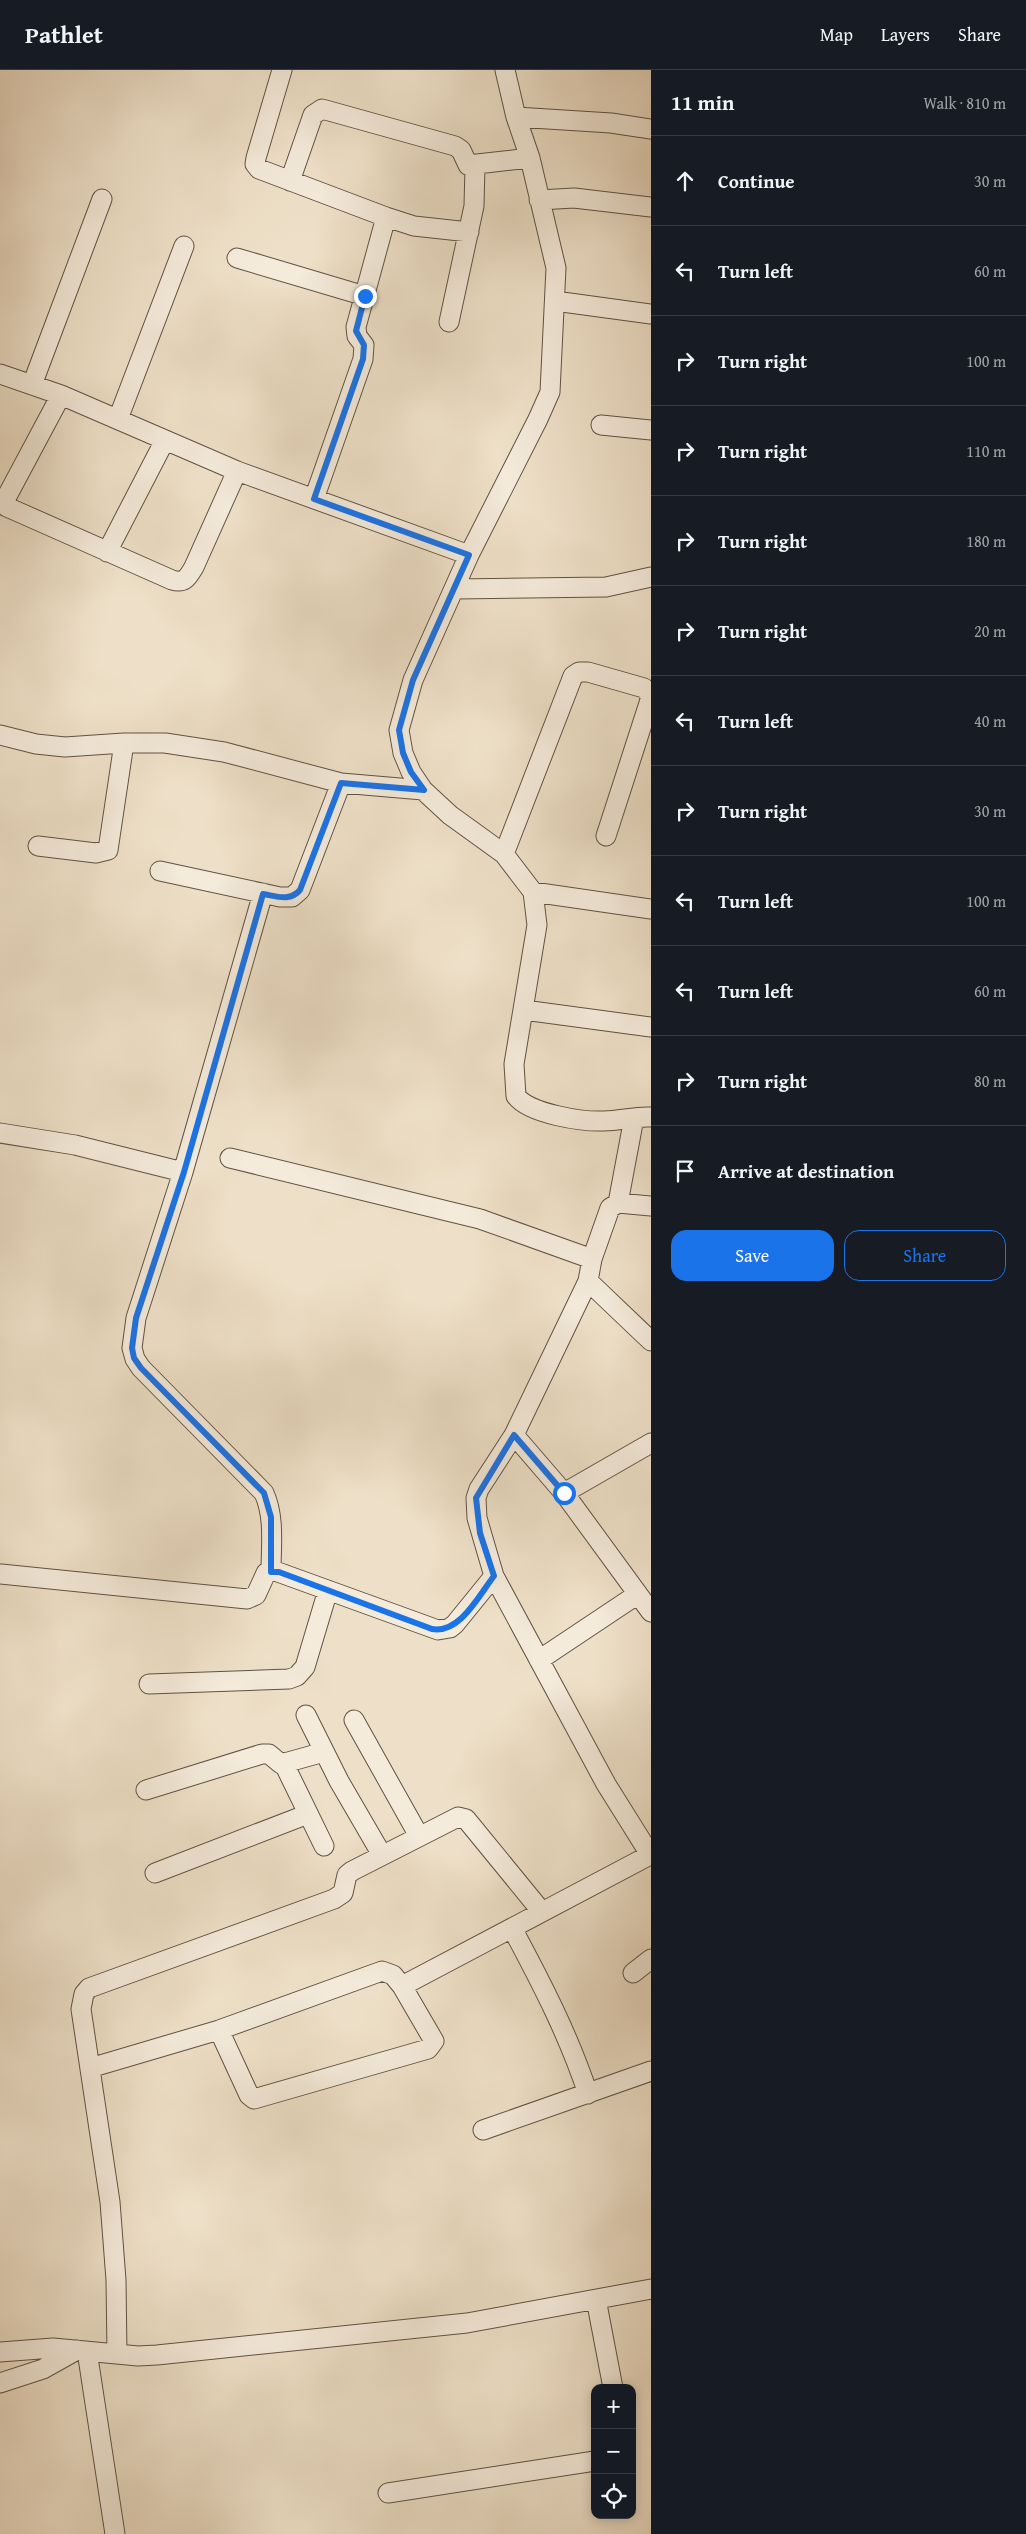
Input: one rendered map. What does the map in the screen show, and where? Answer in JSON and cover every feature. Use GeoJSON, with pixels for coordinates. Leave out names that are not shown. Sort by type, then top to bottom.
{"type":"FeatureCollection","features":[{"type":"Feature","properties":{"kind":"street"},"geometry":{"type":"LineString","coordinates":[[282,70],[255,164],[258,168],[386,217],[422,227],[469,232]]}},
{"type":"Feature","properties":{"kind":"street"},"geometry":{"type":"LineString","coordinates":[[505,70],[516,117],[530,158],[556,268],[550,392],[469,555],[456,589],[413,680],[399,730],[403,753],[411,772],[424,790],[450,815],[504,854],[533,892],[537,926],[514,1064],[514,1091],[520,1102],[566,1118],[606,1121],[642,1117],[618,1203]]}},
{"type":"Feature","properties":{"kind":"street"},"geometry":{"type":"LineString","coordinates":[[290,181],[313,115],[322,109],[455,146],[461,150],[467,164],[476,166],[530,158]]}},
{"type":"Feature","properties":{"kind":"street"},"geometry":{"type":"LineString","coordinates":[[516,117],[611,123],[651,129]]}},
{"type":"Feature","properties":{"kind":"street"},"geometry":{"type":"LineString","coordinates":[[449,322],[474,206],[476,166]]}},
{"type":"Feature","properties":{"kind":"street"},"geometry":{"type":"LineString","coordinates":[[539,200],[574,198],[651,207]]}},
{"type":"Feature","properties":{"kind":"street"},"geometry":{"type":"LineString","coordinates":[[32,385],[102,199]]}},
{"type":"Feature","properties":{"kind":"street"},"geometry":{"type":"LineString","coordinates":[[314,499],[363,359],[364,345],[356,331],[386,217]]}},
{"type":"Feature","properties":{"kind":"street"},"geometry":{"type":"LineString","coordinates":[[118,419],[184,246]]}},
{"type":"Feature","properties":{"kind":"street"},"geometry":{"type":"LineString","coordinates":[[237,258],[365,296]]}},
{"type":"Feature","properties":{"kind":"street"},"geometry":{"type":"LineString","coordinates":[[555,301],[651,314]]}},
{"type":"Feature","properties":{"kind":"street"},"geometry":{"type":"LineString","coordinates":[[0,374],[61,395],[236,471],[469,555]]}},
{"type":"Feature","properties":{"kind":"street"},"geometry":{"type":"LineString","coordinates":[[61,395],[6,498],[6,505],[107,552],[172,580],[182,582],[186,580],[194,567],[236,471]]}},
{"type":"Feature","properties":{"kind":"street"},"geometry":{"type":"LineString","coordinates":[[601,425],[651,430]]}},
{"type":"Feature","properties":{"kind":"street"},"geometry":{"type":"LineString","coordinates":[[107,552],[165,440]]}},
{"type":"Feature","properties":{"kind":"street"},"geometry":{"type":"LineString","coordinates":[[456,589],[606,587],[651,577]]}},
{"type":"Feature","properties":{"kind":"street"},"geometry":{"type":"LineString","coordinates":[[504,854],[573,676],[579,672],[588,672],[644,688],[651,696],[606,836]]}},
{"type":"Feature","properties":{"kind":"street"},"geometry":{"type":"LineString","coordinates":[[0,735],[36,744],[65,746],[165,743],[224,752],[341,783],[424,790]]}},
{"type":"Feature","properties":{"kind":"street"},"geometry":{"type":"LineString","coordinates":[[38,846],[96,852],[108,850],[124,743]]}},
{"type":"Feature","properties":{"kind":"street"},"geometry":{"type":"LineString","coordinates":[[160,871],[263,894],[286,898],[292,897],[300,890],[341,783]]}},
{"type":"Feature","properties":{"kind":"street"},"geometry":{"type":"LineString","coordinates":[[533,892],[651,909]]}},
{"type":"Feature","properties":{"kind":"street"},"geometry":{"type":"LineString","coordinates":[[263,894],[184,1172],[136,1318],[132,1348],[134,1358],[141,1368],[264,1493],[271,1517],[271,1572]]}},
{"type":"Feature","properties":{"kind":"street"},"geometry":{"type":"LineString","coordinates":[[524,1010],[651,1027]]}},
{"type":"Feature","properties":{"kind":"street"},"geometry":{"type":"LineString","coordinates":[[0,1133],[75,1145],[184,1172]]}},
{"type":"Feature","properties":{"kind":"street"},"geometry":{"type":"LineString","coordinates":[[230,1158],[480,1219],[592,1259]]}},
{"type":"Feature","properties":{"kind":"street"},"geometry":{"type":"LineString","coordinates":[[402,1986],[651,1856],[606,1784],[494,1576],[480,1533],[476,1498],[514,1435],[588,1281],[592,1259],[607,1213],[610,1208],[618,1203],[651,1206]]}},
{"type":"Feature","properties":{"kind":"street"},"geometry":{"type":"LineString","coordinates":[[588,1281],[651,1341]]}},
{"type":"Feature","properties":{"kind":"street"},"geometry":{"type":"LineString","coordinates":[[514,1435],[564,1493],[645,1598],[539,1660]]}},
{"type":"Feature","properties":{"kind":"street"},"geometry":{"type":"LineString","coordinates":[[564,1493],[651,1443]]}},
{"type":"Feature","properties":{"kind":"street"},"geometry":{"type":"LineString","coordinates":[[1,1574],[247,1599],[256,1595],[265,1575],[271,1572],[279,1572],[432,1629],[444,1630],[455,1624],[494,1576]]}},
{"type":"Feature","properties":{"kind":"street"},"geometry":{"type":"LineString","coordinates":[[149,1684],[289,1679],[297,1676],[305,1666],[328,1590]]}},
{"type":"Feature","properties":{"kind":"street"},"geometry":{"type":"LineString","coordinates":[[306,1715],[324,1752],[382,1855]]}},
{"type":"Feature","properties":{"kind":"street"},"geometry":{"type":"LineString","coordinates":[[354,1720],[419,1836]]}},
{"type":"Feature","properties":{"kind":"street"},"geometry":{"type":"LineString","coordinates":[[146,1790],[266,1753],[277,1764],[284,1764],[324,1752]]}},
{"type":"Feature","properties":{"kind":"street"},"geometry":{"type":"LineString","coordinates":[[284,1764],[324,1846]]}},
{"type":"Feature","properties":{"kind":"street"},"geometry":{"type":"LineString","coordinates":[[156,1873],[308,1814]]}},
{"type":"Feature","properties":{"kind":"street"},"geometry":{"type":"LineString","coordinates":[[117,2354],[112,2227],[82,2008],[84,1994],[89,1988],[334,1899],[343,1893],[348,1873],[454,1818],[464,1818],[542,1912]]}},
{"type":"Feature","properties":{"kind":"street"},"geometry":{"type":"LineString","coordinates":[[512,1928],[549,1996],[576,2056],[588,2094]]}},
{"type":"Feature","properties":{"kind":"street"},"geometry":{"type":"LineString","coordinates":[[633,1973],[651,1959]]}},
{"type":"Feature","properties":{"kind":"street"},"geometry":{"type":"LineString","coordinates":[[90,2068],[219,2030],[382,1971],[393,1975],[402,1986],[433,2038],[431,2048],[254,2099],[250,2097],[219,2030]]}},
{"type":"Feature","properties":{"kind":"street"},"geometry":{"type":"LineString","coordinates":[[483,2130],[651,2071]]}},
{"type":"Feature","properties":{"kind":"street"},"geometry":{"type":"LineString","coordinates":[[0,2352],[35,2348],[156,2355],[444,2326],[651,2290]]}},
{"type":"Feature","properties":{"kind":"street"},"geometry":{"type":"LineString","coordinates":[[596,2299],[613,2384]]}},
{"type":"Feature","properties":{"kind":"street"},"geometry":{"type":"LineString","coordinates":[[0,2383],[43,2369],[82,2351]]}},
{"type":"Feature","properties":{"kind":"street"},"geometry":{"type":"LineString","coordinates":[[82,2351],[115,2534]]}},
{"type":"Feature","properties":{"kind":"street"},"geometry":{"type":"LineString","coordinates":[[388,2494],[591,2462]]}},
{"type":"Feature","properties":{"kind":"route"},"geometry":{"type":"LineString","coordinates":[[365,296],[356,327],[357,336],[364,345],[363,359],[314,499],[469,555],[456,589],[413,680],[399,730],[399,740],[403,753],[411,772],[424,790],[341,783],[300,890],[292,897],[286,898],[263,894],[184,1172],[136,1318],[132,1348],[134,1358],[141,1368],[264,1493],[269,1503],[271,1517],[271,1572],[279,1572],[432,1629],[444,1630],[455,1624],[494,1576],[480,1533],[476,1498],[479,1489],[514,1435],[564,1493]]}}]}
